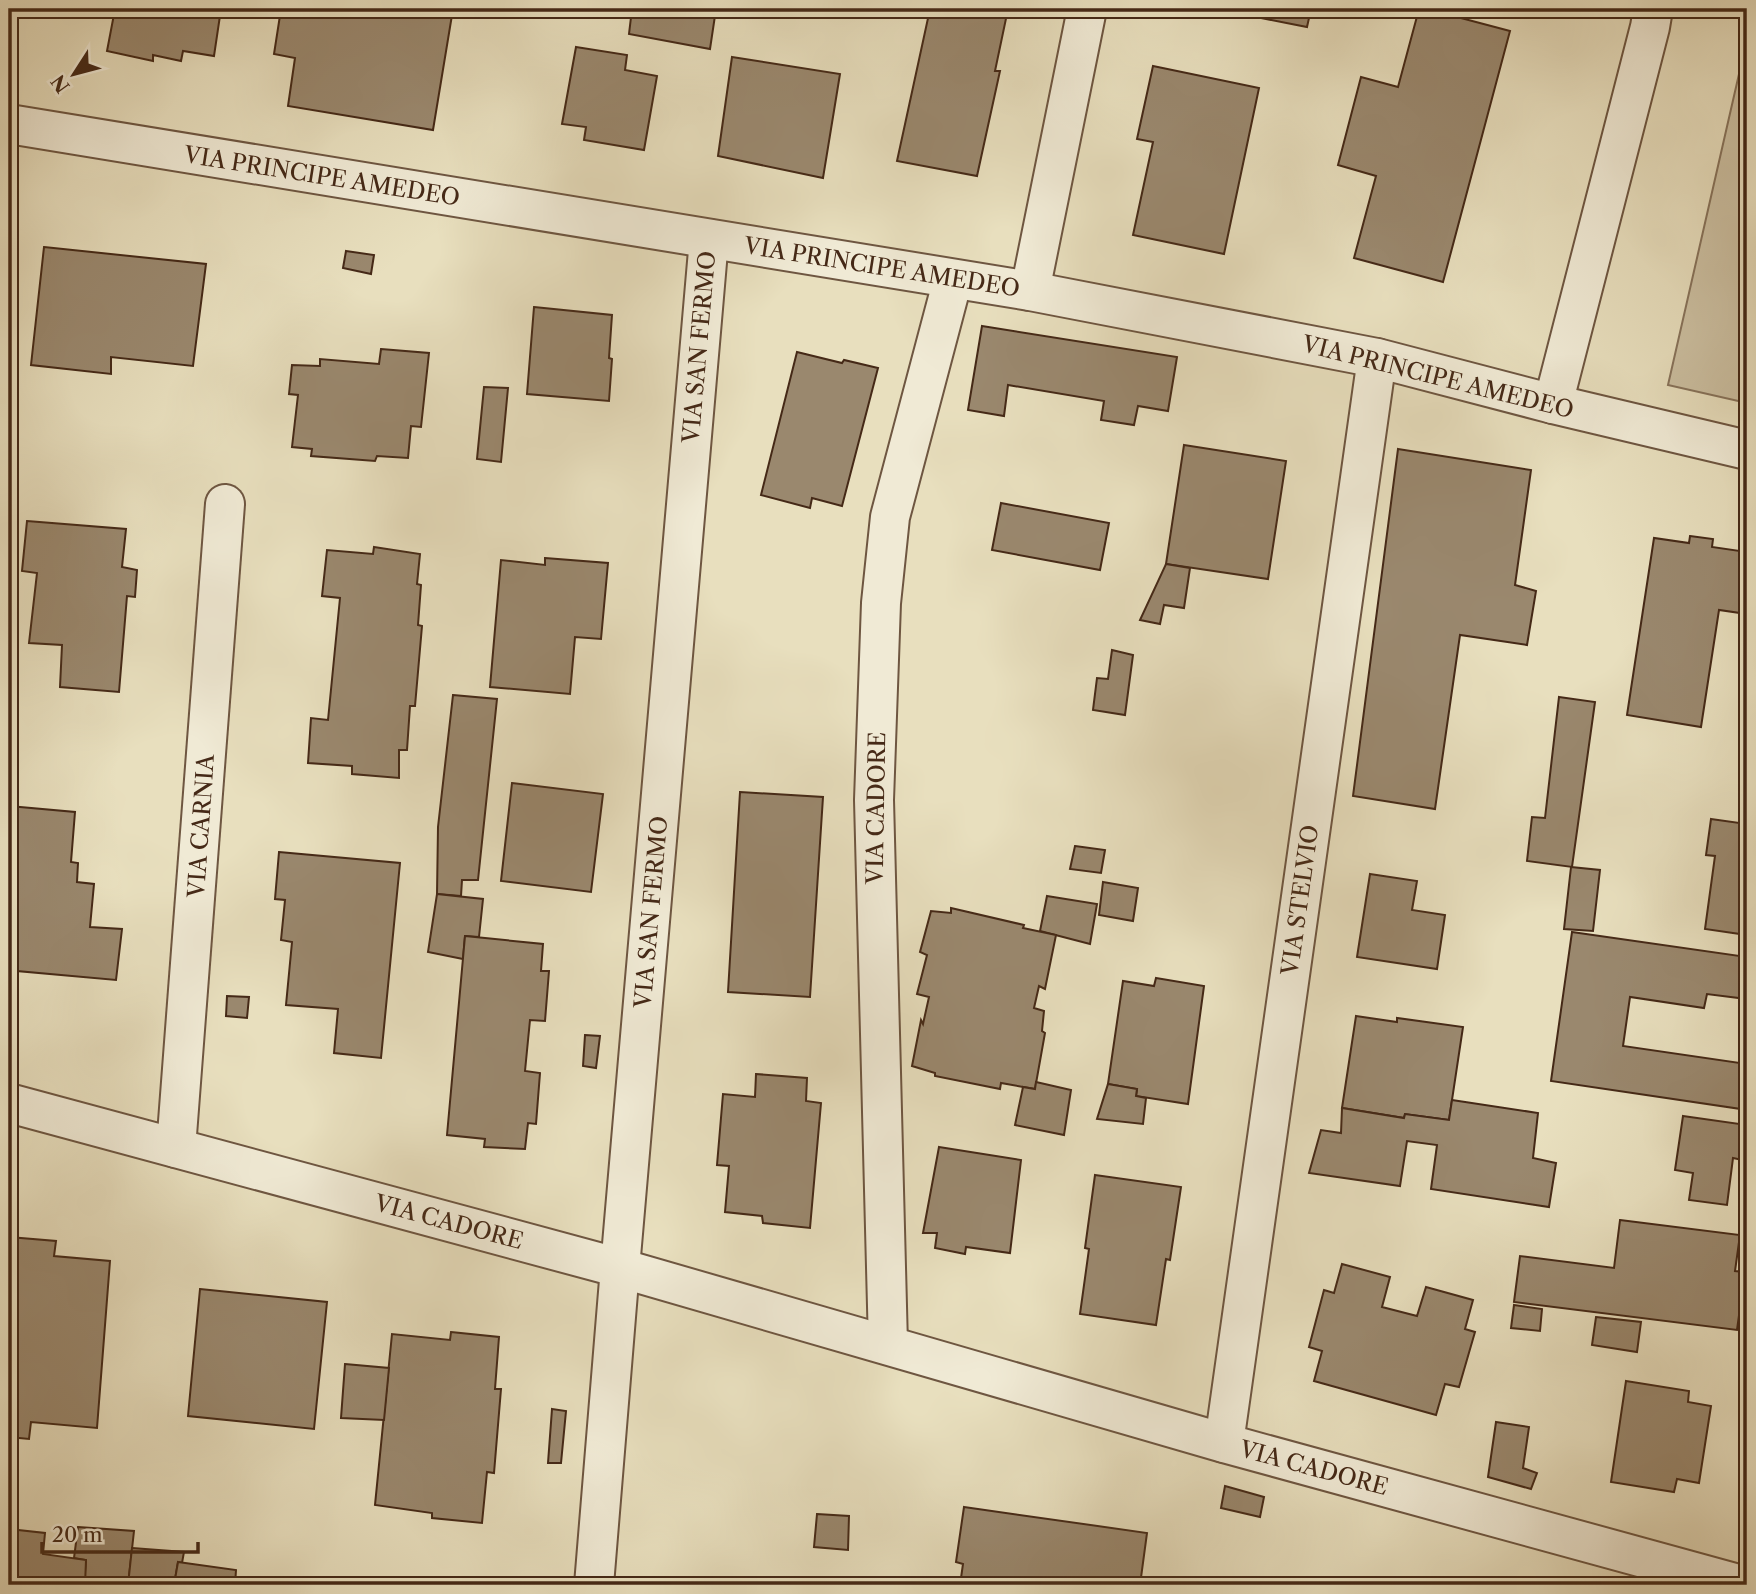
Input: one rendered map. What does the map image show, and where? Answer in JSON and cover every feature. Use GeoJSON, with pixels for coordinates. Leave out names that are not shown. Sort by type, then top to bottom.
{"type":"FeatureCollection","features":[{"type":"Feature","properties":{"kind":"street"},"geometry":{"type":"LineString","coordinates":[[1030,291],[1087,9]]}},
{"type":"Feature","properties":{"kind":"street"},"geometry":{"type":"LineString","coordinates":[[1553,404],[1654,15]]}},
{"type":"Feature","properties":{"kind":"street","name":"VIA PRINCIPE AMEDEO"},"geometry":{"type":"LineString","coordinates":[[9,124],[1030,291],[1377,358],[1553,404],[1747,450]]}},
{"type":"Feature","properties":{"kind":"street","name":"VIA SAN FERMO"},"geometry":{"type":"LineString","coordinates":[[594,1585],[709,239]]}},
{"type":"Feature","properties":{"kind":"street","name":"VIA CADORE"},"geometry":{"type":"LineString","coordinates":[[888,1345],[874,800],[881,603],[890,517],[953,279]]}},
{"type":"Feature","properties":{"kind":"street","name":"VIA STELVIO"},"geometry":{"type":"LineString","coordinates":[[1224,1443],[1377,358]]}},
{"type":"Feature","properties":{"kind":"street","name":"VIA CARNIA"},"geometry":{"type":"LineString","coordinates":[[176,1148],[225,505]]}},
{"type":"Feature","properties":{"kind":"street","name":"VIA CADORE"},"geometry":{"type":"LineString","coordinates":[[9,1103],[620,1268],[1224,1443],[1742,1585]]}},
{"type":"Feature","properties":{"kind":"shaded area"},"geometry":{"type":"Polygon","coordinates":[[[1747,39],[1747,403],[1668,385],[1747,39]]]}},
{"type":"Feature","properties":{"kind":"building"},"geometry":{"type":"Polygon","coordinates":[[[115,9],[221,9],[214,56],[183,51],[181,61],[153,55],[153,61],[107,51],[115,9]]]}},
{"type":"Feature","properties":{"kind":"building"},"geometry":{"type":"Polygon","coordinates":[[[281,9],[453,9],[433,130],[288,106],[295,58],[274,54],[281,9]]]}},
{"type":"Feature","properties":{"kind":"building"},"geometry":{"type":"Polygon","coordinates":[[[632,9],[716,9],[710,49],[629,34],[632,9]]]}},
{"type":"Feature","properties":{"kind":"building"},"geometry":{"type":"Polygon","coordinates":[[[930,9],[1008,9],[995,71],[1000,71],[977,176],[897,161],[930,9]]]}},
{"type":"Feature","properties":{"kind":"building"},"geometry":{"type":"Polygon","coordinates":[[[1258,9],[1311,9],[1307,27],[1256,17],[1258,9]]]}},
{"type":"Feature","properties":{"kind":"building"},"geometry":{"type":"Polygon","coordinates":[[[1419,9],[1510,31],[1443,282],[1354,258],[1376,176],[1338,165],[1361,77],[1398,87],[1419,9]]]}},
{"type":"Feature","properties":{"kind":"building"},"geometry":{"type":"Polygon","coordinates":[[[576,47],[627,55],[625,70],[657,76],[644,150],[584,140],[586,127],[562,124],[576,47]]]}},
{"type":"Feature","properties":{"kind":"building"},"geometry":{"type":"Polygon","coordinates":[[[732,57],[840,74],[823,178],[718,156],[732,57]]]}},
{"type":"Feature","properties":{"kind":"building"},"geometry":{"type":"Polygon","coordinates":[[[1153,66],[1259,88],[1224,254],[1133,235],[1153,142],[1137,139],[1153,66]]]}},
{"type":"Feature","properties":{"kind":"building"},"geometry":{"type":"Polygon","coordinates":[[[44,247],[206,264],[193,366],[111,357],[111,374],[31,365],[44,247]]]}},
{"type":"Feature","properties":{"kind":"building"},"geometry":{"type":"Polygon","coordinates":[[[346,251],[374,255],[371,274],[343,268],[346,251]]]}},
{"type":"Feature","properties":{"kind":"building"},"geometry":{"type":"Polygon","coordinates":[[[534,307],[612,315],[609,401],[527,394],[534,307]]]}},
{"type":"Feature","properties":{"kind":"building"},"geometry":{"type":"Polygon","coordinates":[[[982,326],[1177,357],[1168,411],[1138,406],[1134,425],[1101,420],[1104,401],[1008,385],[1004,416],[968,410],[982,326]]]}},
{"type":"Feature","properties":{"kind":"building"},"geometry":{"type":"Polygon","coordinates":[[[381,349],[429,353],[421,427],[411,426],[408,458],[377,456],[375,461],[311,456],[312,449],[292,447],[298,395],[289,394],[292,365],[320,366],[320,359],[379,364],[381,349]]]}},
{"type":"Feature","properties":{"kind":"building"},"geometry":{"type":"Polygon","coordinates":[[[797,352],[878,368],[842,506],[812,498],[810,508],[761,495],[797,352]]]}},
{"type":"Feature","properties":{"kind":"building"},"geometry":{"type":"Polygon","coordinates":[[[484,387],[508,388],[501,462],[477,459],[484,387]]]}},
{"type":"Feature","properties":{"kind":"building"},"geometry":{"type":"Polygon","coordinates":[[[1184,445],[1286,461],[1268,579],[1166,564],[1184,445]]]}},
{"type":"Feature","properties":{"kind":"building"},"geometry":{"type":"Polygon","coordinates":[[[1398,449],[1531,470],[1515,585],[1536,591],[1527,645],[1460,635],[1435,809],[1353,796],[1398,449]]]}},
{"type":"Feature","properties":{"kind":"building"},"geometry":{"type":"Polygon","coordinates":[[[1001,503],[1109,523],[1100,570],[992,550],[1001,503]]]}},
{"type":"Feature","properties":{"kind":"building"},"geometry":{"type":"Polygon","coordinates":[[[27,521],[126,529],[122,567],[137,570],[135,597],[127,596],[119,692],[60,687],[62,645],[29,643],[37,573],[22,571],[27,521]]]}},
{"type":"Feature","properties":{"kind":"building"},"geometry":{"type":"Polygon","coordinates":[[[1690,536],[1713,539],[1712,547],[1747,552],[1747,614],[1719,610],[1701,727],[1627,715],[1654,538],[1689,543],[1690,536]]]}},
{"type":"Feature","properties":{"kind":"building"},"geometry":{"type":"Polygon","coordinates":[[[374,547],[420,554],[417,584],[421,585],[418,625],[422,626],[415,706],[410,706],[407,750],[399,750],[399,778],[352,774],[352,766],[308,763],[311,718],[328,720],[340,598],[322,596],[327,550],[373,554],[374,547]]]}},
{"type":"Feature","properties":{"kind":"building"},"geometry":{"type":"Polygon","coordinates":[[[545,558],[608,563],[601,639],[575,637],[570,694],[490,687],[501,560],[545,565],[545,558]]]}},
{"type":"Feature","properties":{"kind":"building"},"geometry":{"type":"Polygon","coordinates":[[[1166,564],[1190,568],[1184,608],[1164,605],[1160,624],[1140,620],[1166,564]]]}},
{"type":"Feature","properties":{"kind":"building"},"geometry":{"type":"Polygon","coordinates":[[[1112,650],[1133,655],[1125,715],[1093,710],[1097,678],[1108,679],[1112,650]]]}},
{"type":"Feature","properties":{"kind":"building"},"geometry":{"type":"Polygon","coordinates":[[[453,695],[497,699],[478,880],[462,880],[461,896],[437,894],[438,827],[453,695]]]}},
{"type":"Feature","properties":{"kind":"building"},"geometry":{"type":"Polygon","coordinates":[[[1559,697],[1595,702],[1572,867],[1527,861],[1532,817],[1545,818],[1559,697]]]}},
{"type":"Feature","properties":{"kind":"building"},"geometry":{"type":"Polygon","coordinates":[[[512,783],[603,794],[591,892],[501,881],[512,783]]]}},
{"type":"Feature","properties":{"kind":"building"},"geometry":{"type":"Polygon","coordinates":[[[740,792],[823,797],[810,997],[728,992],[740,792]]]}},
{"type":"Feature","properties":{"kind":"building"},"geometry":{"type":"Polygon","coordinates":[[[9,806],[75,812],[71,862],[78,863],[77,882],[94,884],[90,927],[122,929],[116,980],[17,971],[18,959],[9,958],[9,806]]]}},
{"type":"Feature","properties":{"kind":"building"},"geometry":{"type":"Polygon","coordinates":[[[1711,819],[1747,824],[1747,935],[1705,929],[1715,856],[1706,855],[1711,819]]]}},
{"type":"Feature","properties":{"kind":"building"},"geometry":{"type":"Polygon","coordinates":[[[1075,846],[1105,850],[1101,873],[1070,869],[1075,846]]]}},
{"type":"Feature","properties":{"kind":"building"},"geometry":{"type":"Polygon","coordinates":[[[279,852],[400,863],[381,1058],[334,1053],[338,1009],[286,1005],[292,942],[281,940],[285,900],[275,899],[279,852]]]}},
{"type":"Feature","properties":{"kind":"building"},"geometry":{"type":"Polygon","coordinates":[[[1571,867],[1600,870],[1593,931],[1564,929],[1571,867]]]}},
{"type":"Feature","properties":{"kind":"building"},"geometry":{"type":"Polygon","coordinates":[[[1370,874],[1417,881],[1412,910],[1445,915],[1437,969],[1357,957],[1370,874]]]}},
{"type":"Feature","properties":{"kind":"building"},"geometry":{"type":"Polygon","coordinates":[[[1103,882],[1138,888],[1133,921],[1099,915],[1103,882]]]}},
{"type":"Feature","properties":{"kind":"building"},"geometry":{"type":"Polygon","coordinates":[[[437,894],[483,899],[479,937],[465,936],[463,959],[428,952],[437,894]]]}},
{"type":"Feature","properties":{"kind":"building"},"geometry":{"type":"Polygon","coordinates":[[[1047,896],[1097,904],[1090,944],[1040,931],[1047,896]]]}},
{"type":"Feature","properties":{"kind":"building"},"geometry":{"type":"Polygon","coordinates":[[[951,908],[1056,935],[1045,989],[1039,986],[1034,1008],[1044,1011],[1042,1031],[1045,1033],[1035,1089],[1001,1083],[1000,1089],[935,1076],[935,1073],[912,1066],[921,1020],[923,1024],[929,997],[917,994],[927,955],[920,952],[931,911],[951,913],[951,908]]]}},
{"type":"Feature","properties":{"kind":"building"},"geometry":{"type":"Polygon","coordinates":[[[1572,932],[1747,957],[1747,999],[1707,994],[1704,1008],[1630,997],[1623,1046],[1747,1064],[1741,1109],[1551,1081],[1572,932]]]}},
{"type":"Feature","properties":{"kind":"building"},"geometry":{"type":"Polygon","coordinates":[[[465,936],[543,944],[541,971],[549,971],[545,1021],[530,1020],[525,1071],[540,1073],[536,1124],[528,1123],[525,1149],[484,1147],[485,1139],[447,1135],[465,936]]]}},
{"type":"Feature","properties":{"kind":"building"},"geometry":{"type":"Polygon","coordinates":[[[1156,978],[1204,986],[1188,1104],[1136,1096],[1137,1089],[1108,1084],[1123,981],[1154,986],[1156,978]]]}},
{"type":"Feature","properties":{"kind":"building"},"geometry":{"type":"Polygon","coordinates":[[[227,996],[249,997],[247,1018],[226,1016],[227,996]]]}},
{"type":"Feature","properties":{"kind":"building"},"geometry":{"type":"Polygon","coordinates":[[[1356,1016],[1397,1022],[1397,1018],[1463,1027],[1449,1120],[1405,1114],[1404,1118],[1342,1108],[1356,1016]]]}},
{"type":"Feature","properties":{"kind":"building"},"geometry":{"type":"Polygon","coordinates":[[[585,1035],[600,1036],[596,1068],[583,1066],[585,1035]]]}},
{"type":"Feature","properties":{"kind":"building"},"geometry":{"type":"Polygon","coordinates":[[[756,1074],[807,1078],[806,1101],[821,1103],[810,1228],[763,1223],[762,1216],[725,1212],[729,1166],[717,1165],[723,1094],[755,1097],[756,1074]]]}},
{"type":"Feature","properties":{"kind":"building"},"geometry":{"type":"Polygon","coordinates":[[[1036,1082],[1071,1090],[1064,1135],[1015,1125],[1023,1087],[1035,1089],[1036,1082]]]}},
{"type":"Feature","properties":{"kind":"building"},"geometry":{"type":"Polygon","coordinates":[[[1108,1084],[1137,1089],[1136,1096],[1146,1098],[1143,1124],[1097,1119],[1108,1084]]]}},
{"type":"Feature","properties":{"kind":"building"},"geometry":{"type":"Polygon","coordinates":[[[1452,1100],[1538,1113],[1533,1158],[1556,1163],[1549,1207],[1431,1189],[1437,1145],[1407,1141],[1400,1186],[1309,1173],[1321,1130],[1341,1133],[1342,1108],[1404,1118],[1405,1114],[1449,1120],[1452,1100]]]}},
{"type":"Feature","properties":{"kind":"building"},"geometry":{"type":"Polygon","coordinates":[[[1683,1116],[1747,1125],[1747,1161],[1733,1158],[1727,1205],[1689,1200],[1693,1173],[1675,1170],[1683,1116]]]}},
{"type":"Feature","properties":{"kind":"building"},"geometry":{"type":"Polygon","coordinates":[[[939,1147],[1021,1160],[1010,1253],[966,1247],[965,1254],[935,1248],[937,1233],[923,1233],[939,1147]]]}},
{"type":"Feature","properties":{"kind":"building"},"geometry":{"type":"Polygon","coordinates":[[[1095,1175],[1181,1187],[1170,1260],[1166,1259],[1156,1325],[1080,1314],[1089,1249],[1085,1248],[1095,1175]]]}},
{"type":"Feature","properties":{"kind":"building"},"geometry":{"type":"Polygon","coordinates":[[[1620,1220],[1740,1235],[1735,1271],[1745,1272],[1737,1330],[1514,1302],[1520,1256],[1614,1268],[1620,1220]]]}},
{"type":"Feature","properties":{"kind":"building"},"geometry":{"type":"Polygon","coordinates":[[[9,1237],[56,1241],[54,1256],[110,1261],[97,1428],[31,1422],[29,1439],[9,1437],[9,1267],[12,1267],[14,1247],[9,1247],[9,1237]]]}},
{"type":"Feature","properties":{"kind":"building"},"geometry":{"type":"Polygon","coordinates":[[[1342,1264],[1390,1277],[1382,1307],[1417,1316],[1426,1287],[1473,1300],[1465,1329],[1475,1332],[1459,1387],[1445,1384],[1436,1415],[1314,1381],[1322,1351],[1309,1347],[1324,1290],[1334,1293],[1342,1264]]]}},
{"type":"Feature","properties":{"kind":"building"},"geometry":{"type":"Polygon","coordinates":[[[200,1289],[327,1302],[314,1429],[188,1416],[200,1289]]]}},
{"type":"Feature","properties":{"kind":"building"},"geometry":{"type":"Polygon","coordinates":[[[1514,1305],[1542,1309],[1540,1331],[1511,1328],[1514,1305]]]}},
{"type":"Feature","properties":{"kind":"building"},"geometry":{"type":"Polygon","coordinates":[[[1596,1317],[1641,1322],[1637,1352],[1592,1345],[1596,1317]]]}},
{"type":"Feature","properties":{"kind":"building"},"geometry":{"type":"Polygon","coordinates":[[[451,1332],[499,1337],[495,1389],[501,1389],[494,1473],[487,1472],[482,1523],[432,1518],[432,1513],[375,1505],[392,1334],[450,1340],[451,1332]]]}},
{"type":"Feature","properties":{"kind":"building"},"geometry":{"type":"Polygon","coordinates":[[[345,1364],[389,1368],[384,1420],[341,1418],[345,1364]]]}},
{"type":"Feature","properties":{"kind":"building"},"geometry":{"type":"Polygon","coordinates":[[[1626,1381],[1689,1391],[1688,1402],[1711,1406],[1699,1483],[1677,1479],[1674,1492],[1611,1482],[1626,1381]]]}},
{"type":"Feature","properties":{"kind":"building"},"geometry":{"type":"Polygon","coordinates":[[[552,1409],[566,1411],[561,1463],[548,1463],[552,1409]]]}},
{"type":"Feature","properties":{"kind":"building"},"geometry":{"type":"Polygon","coordinates":[[[1496,1422],[1529,1427],[1523,1468],[1537,1473],[1531,1489],[1488,1477],[1496,1422]]]}},
{"type":"Feature","properties":{"kind":"building"},"geometry":{"type":"Polygon","coordinates":[[[1225,1486],[1264,1497],[1260,1517],[1221,1508],[1225,1486]]]}},
{"type":"Feature","properties":{"kind":"building"},"geometry":{"type":"Polygon","coordinates":[[[964,1507],[1147,1533],[1140,1585],[960,1585],[963,1564],[956,1562],[964,1507]]]}},
{"type":"Feature","properties":{"kind":"building"},"geometry":{"type":"Polygon","coordinates":[[[817,1514],[849,1516],[848,1550],[814,1547],[817,1514]]]}},
{"type":"Feature","properties":{"kind":"building"},"geometry":{"type":"Polygon","coordinates":[[[78,1527],[134,1531],[128,1585],[84,1585],[86,1560],[74,1558],[78,1527]]]}},
{"type":"Feature","properties":{"kind":"building"},"geometry":{"type":"Polygon","coordinates":[[[9,1529],[45,1533],[43,1554],[86,1560],[85,1585],[9,1585],[9,1529]]]}},
{"type":"Feature","properties":{"kind":"building"},"geometry":{"type":"Polygon","coordinates":[[[132,1548],[184,1552],[182,1563],[178,1562],[174,1585],[128,1585],[132,1548]]]}},
{"type":"Feature","properties":{"kind":"building"},"geometry":{"type":"Polygon","coordinates":[[[178,1562],[236,1570],[235,1585],[174,1585],[178,1562]]]}}]}
